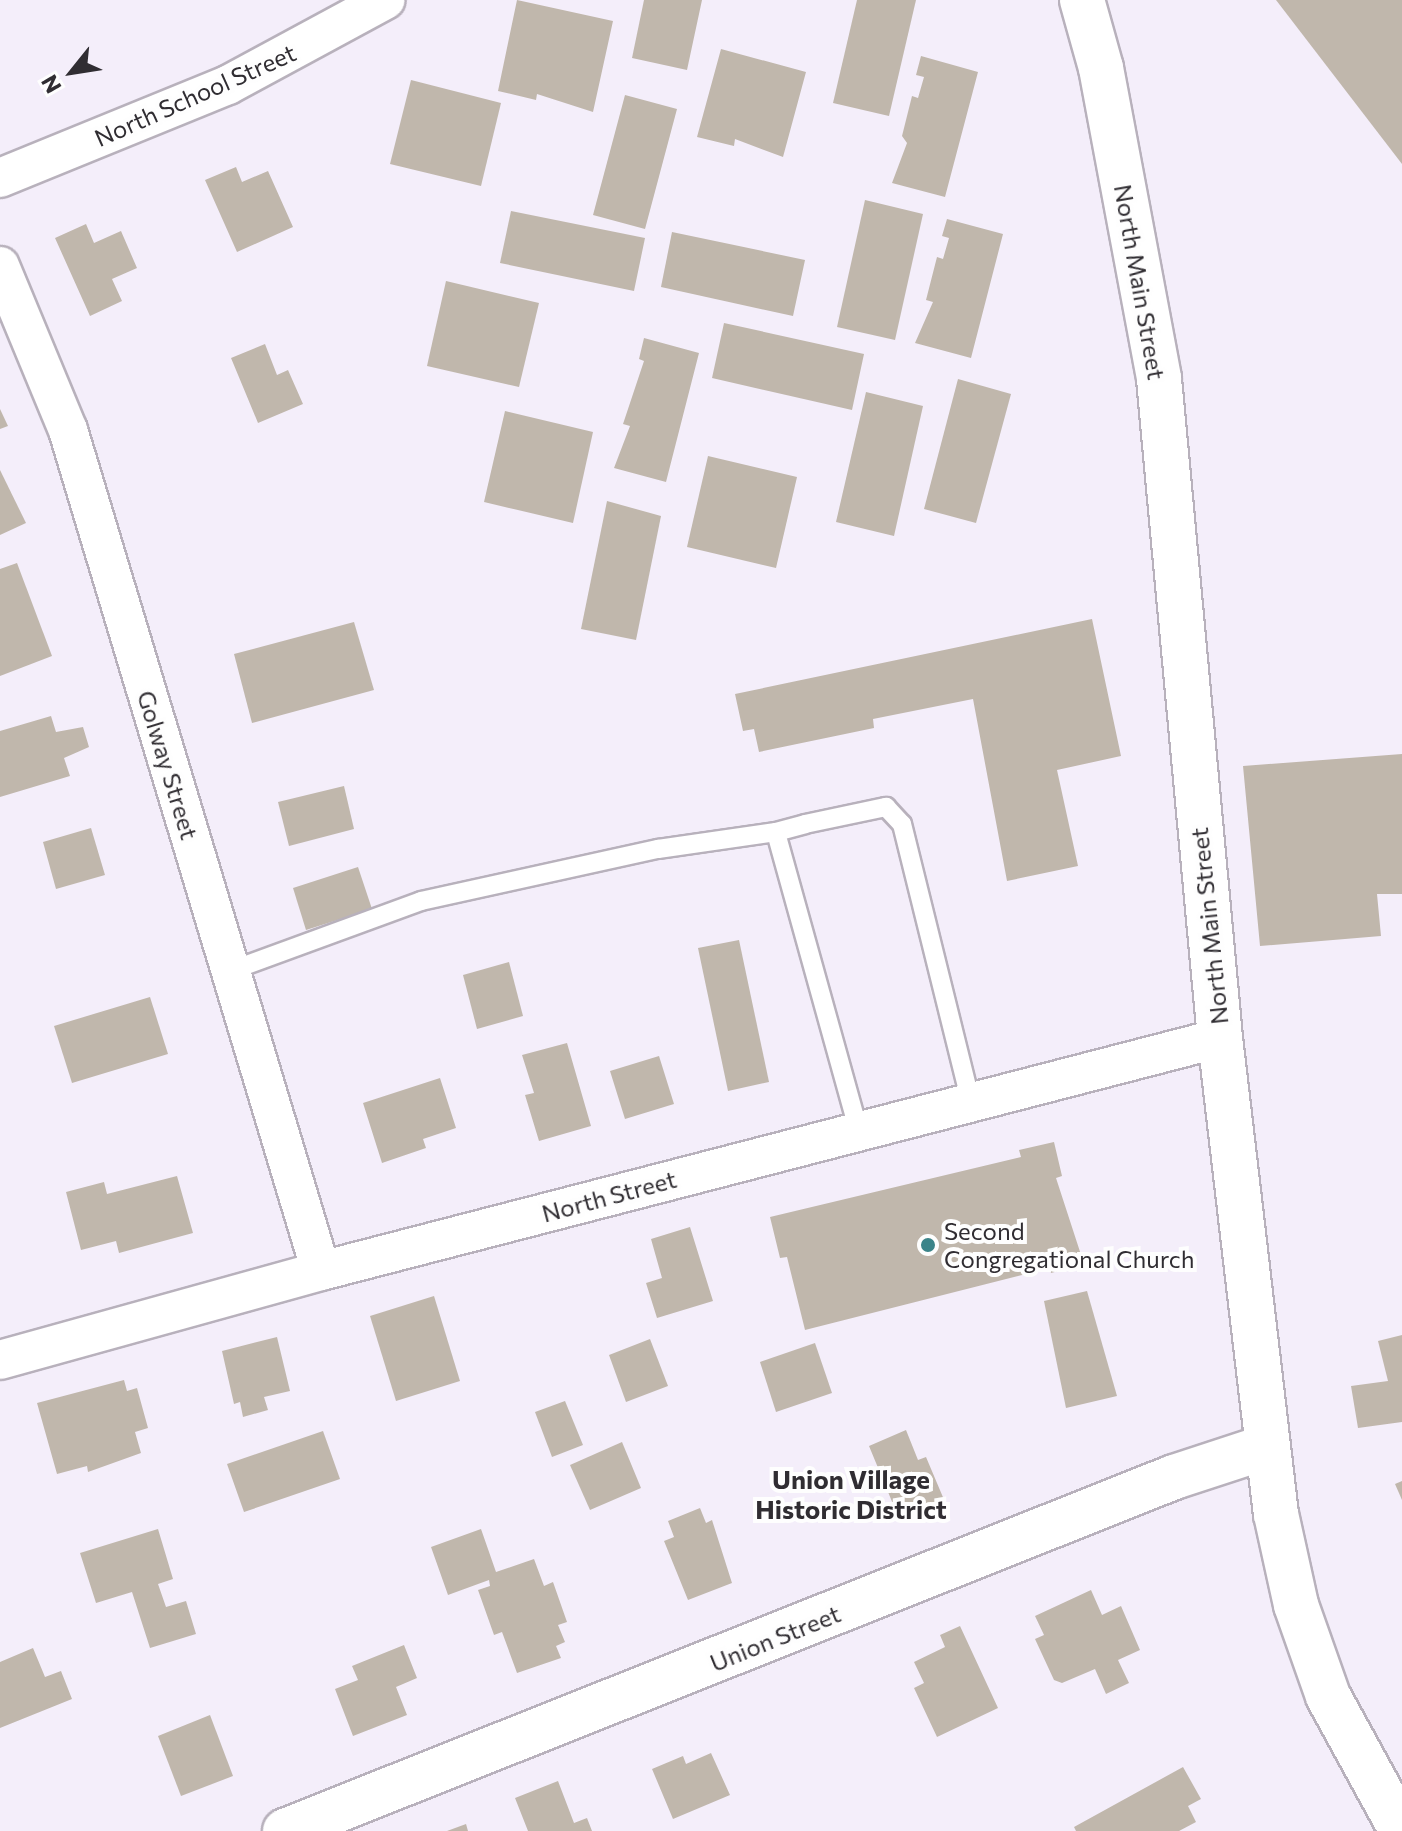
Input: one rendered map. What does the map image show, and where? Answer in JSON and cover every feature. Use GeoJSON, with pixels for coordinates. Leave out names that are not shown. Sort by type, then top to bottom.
{"type":"FeatureCollection","features":[{"type":"Feature","properties":{"kind":"main road","name":"North Main Street"},"geometry":{"type":"LineString","coordinates":[[1082,0],[1101,68],[1159,379],[1220,1038],[1266,1447],[1296,1605],[1312,1651],[1328,1696],[1402,1831]]}},
{"type":"Feature","properties":{"kind":"main road","name":"Union Street"},"geometry":{"type":"LineString","coordinates":[[285,1831],[1174,1477],[1266,1447]]}},
{"type":"Feature","properties":{"kind":"street","name":"North School Street"},"geometry":{"type":"LineString","coordinates":[[0,178],[228,85],[385,0]]}},
{"type":"Feature","properties":{"kind":"street","name":"Golway Street"},"geometry":{"type":"LineString","coordinates":[[0,266],[68,430],[321,1271]]}},
{"type":"Feature","properties":{"kind":"street","name":"North Street"},"geometry":{"type":"LineString","coordinates":[[0,1360],[321,1271],[1220,1038]]}},
{"type":"Feature","properties":{"kind":"lane"},"geometry":{"type":"LineString","coordinates":[[230,971],[421,901],[658,849],[776,832],[886,807],[902,824],[971,1102]]}},
{"type":"Feature","properties":{"kind":"lane"},"geometry":{"type":"LineString","coordinates":[[776,832],[859,1132]]}},
{"type":"Feature","properties":{"kind":"building"},"geometry":{"type":"Polygon","coordinates":[[[517,0],[613,21],[593,112],[537,94],[536,100],[498,91],[517,0]]]}},
{"type":"Feature","properties":{"kind":"building"},"geometry":{"type":"Polygon","coordinates":[[[644,0],[702,0],[687,70],[632,58],[644,0]]]}},
{"type":"Feature","properties":{"kind":"building"},"geometry":{"type":"Polygon","coordinates":[[[857,0],[916,0],[889,116],[833,103],[857,0]]]}},
{"type":"Feature","properties":{"kind":"building"},"geometry":{"type":"Polygon","coordinates":[[[1276,0],[1402,0],[1402,164],[1276,0]]]}},
{"type":"Feature","properties":{"kind":"building"},"geometry":{"type":"Polygon","coordinates":[[[721,49],[806,72],[783,157],[735,139],[734,146],[697,137],[721,49]]]}},
{"type":"Feature","properties":{"kind":"building"},"geometry":{"type":"Polygon","coordinates":[[[921,56],[978,72],[945,197],[892,183],[907,143],[902,136],[912,96],[918,98],[924,77],[916,75],[921,56]]]}},
{"type":"Feature","properties":{"kind":"building"},"geometry":{"type":"Polygon","coordinates":[[[411,80],[501,103],[481,186],[390,164],[411,80]]]}},
{"type":"Feature","properties":{"kind":"building"},"geometry":{"type":"Polygon","coordinates":[[[625,95],[677,109],[645,229],[593,215],[625,95]]]}},
{"type":"Feature","properties":{"kind":"building"},"geometry":{"type":"Polygon","coordinates":[[[236,167],[242,182],[268,171],[293,227],[237,252],[205,180],[236,167]]]}},
{"type":"Feature","properties":{"kind":"building"},"geometry":{"type":"Polygon","coordinates":[[[865,200],[923,214],[895,340],[837,327],[865,200]]]}},
{"type":"Feature","properties":{"kind":"building"},"geometry":{"type":"Polygon","coordinates":[[[511,211],[645,238],[634,291],[500,263],[511,211]]]}},
{"type":"Feature","properties":{"kind":"building"},"geometry":{"type":"Polygon","coordinates":[[[947,219],[1003,234],[971,358],[915,343],[933,302],[926,300],[937,257],[943,259],[949,238],[942,236],[947,219]]]}},
{"type":"Feature","properties":{"kind":"building"},"geometry":{"type":"Polygon","coordinates":[[[86,224],[94,243],[121,231],[137,268],[112,279],[122,301],[90,316],[55,238],[86,224]]]}},
{"type":"Feature","properties":{"kind":"building"},"geometry":{"type":"Polygon","coordinates":[[[672,232],[805,260],[793,316],[661,287],[672,232]]]}},
{"type":"Feature","properties":{"kind":"building"},"geometry":{"type":"Polygon","coordinates":[[[446,281],[539,303],[519,387],[427,366],[446,281]]]}},
{"type":"Feature","properties":{"kind":"building"},"geometry":{"type":"Polygon","coordinates":[[[724,323],[864,354],[852,410],[712,378],[724,323]]]}},
{"type":"Feature","properties":{"kind":"building"},"geometry":{"type":"Polygon","coordinates":[[[644,338],[699,353],[666,482],[614,468],[630,426],[623,424],[644,361],[639,359],[644,338]]]}},
{"type":"Feature","properties":{"kind":"building"},"geometry":{"type":"Polygon","coordinates":[[[265,344],[277,375],[288,370],[303,404],[258,423],[231,358],[265,344]]]}},
{"type":"Feature","properties":{"kind":"building"},"geometry":{"type":"Polygon","coordinates":[[[958,379],[1011,394],[976,523],[924,509],[958,379]]]}},
{"type":"Feature","properties":{"kind":"building"},"geometry":{"type":"Polygon","coordinates":[[[866,392],[923,406],[894,536],[836,522],[866,392]]]}},
{"type":"Feature","properties":{"kind":"building"},"geometry":{"type":"Polygon","coordinates":[[[0,409],[8,426],[0,429],[0,409]]]}},
{"type":"Feature","properties":{"kind":"building"},"geometry":{"type":"Polygon","coordinates":[[[505,411],[593,432],[573,523],[484,502],[505,411]]]}},
{"type":"Feature","properties":{"kind":"building"},"geometry":{"type":"Polygon","coordinates":[[[708,456],[797,477],[776,568],[687,547],[708,456]]]}},
{"type":"Feature","properties":{"kind":"building"},"geometry":{"type":"Polygon","coordinates":[[[0,470],[26,523],[0,535],[0,470]]]}},
{"type":"Feature","properties":{"kind":"building"},"geometry":{"type":"Polygon","coordinates":[[[607,501],[661,516],[636,640],[581,629],[607,501]]]}},
{"type":"Feature","properties":{"kind":"building"},"geometry":{"type":"Polygon","coordinates":[[[17,563],[52,656],[0,676],[0,569],[17,563]]]}},
{"type":"Feature","properties":{"kind":"building"},"geometry":{"type":"Polygon","coordinates":[[[1092,619],[1121,756],[1057,770],[1078,866],[1007,881],[973,699],[873,719],[874,728],[759,752],[754,729],[743,731],[735,694],[1092,619]]]}},
{"type":"Feature","properties":{"kind":"building"},"geometry":{"type":"Polygon","coordinates":[[[354,622],[374,690],[252,723],[234,654],[354,622]]]}},
{"type":"Feature","properties":{"kind":"building"},"geometry":{"type":"Polygon","coordinates":[[[51,716],[56,732],[83,727],[89,747],[64,758],[70,776],[0,797],[0,731],[51,716]]]}},
{"type":"Feature","properties":{"kind":"building"},"geometry":{"type":"Polygon","coordinates":[[[1402,754],[1402,894],[1377,894],[1381,936],[1260,946],[1243,766],[1402,754]]]}},
{"type":"Feature","properties":{"kind":"building"},"geometry":{"type":"Polygon","coordinates":[[[344,786],[354,829],[289,846],[278,802],[344,786]]]}},
{"type":"Feature","properties":{"kind":"building"},"geometry":{"type":"Polygon","coordinates":[[[91,828],[105,875],[56,889],[43,842],[91,828]]]}},
{"type":"Feature","properties":{"kind":"building"},"geometry":{"type":"Polygon","coordinates":[[[358,867],[372,909],[306,930],[293,888],[358,867]]]}},
{"type":"Feature","properties":{"kind":"building"},"geometry":{"type":"Polygon","coordinates":[[[739,940],[769,1082],[728,1091],[698,948],[739,940]]]}},
{"type":"Feature","properties":{"kind":"building"},"geometry":{"type":"Polygon","coordinates":[[[509,962],[523,1016],[477,1029],[463,975],[509,962]]]}},
{"type":"Feature","properties":{"kind":"building"},"geometry":{"type":"Polygon","coordinates":[[[150,997],[168,1054],[72,1083],[54,1026],[150,997]]]}},
{"type":"Feature","properties":{"kind":"building"},"geometry":{"type":"Polygon","coordinates":[[[567,1043],[591,1126],[539,1141],[525,1095],[534,1093],[522,1055],[567,1043]]]}},
{"type":"Feature","properties":{"kind":"building"},"geometry":{"type":"Polygon","coordinates":[[[659,1056],[674,1104],[625,1119],[610,1071],[659,1056]]]}},
{"type":"Feature","properties":{"kind":"building"},"geometry":{"type":"Polygon","coordinates":[[[440,1078],[456,1128],[423,1139],[426,1148],[382,1163],[363,1103],[440,1078]]]}},
{"type":"Feature","properties":{"kind":"building","name":"Second Congregational Church"},"geometry":{"type":"Polygon","coordinates":[[[1054,1142],[1062,1176],[1056,1178],[1084,1264],[1051,1273],[1050,1268],[805,1330],[787,1257],[780,1258],[770,1217],[1021,1157],[1019,1150],[1054,1142]]]}},
{"type":"Feature","properties":{"kind":"building"},"geometry":{"type":"Polygon","coordinates":[[[177,1176],[193,1233],[119,1253],[116,1241],[81,1250],[66,1192],[104,1182],[107,1194],[177,1176]]]}},
{"type":"Feature","properties":{"kind":"building"},"geometry":{"type":"Polygon","coordinates":[[[690,1227],[713,1301],[657,1318],[646,1283],[662,1278],[651,1239],[690,1227]]]}},
{"type":"Feature","properties":{"kind":"building"},"geometry":{"type":"Polygon","coordinates":[[[1087,1291],[1117,1396],[1066,1408],[1044,1301],[1087,1291]]]}},
{"type":"Feature","properties":{"kind":"building"},"geometry":{"type":"Polygon","coordinates":[[[434,1296],[460,1381],[396,1401],[370,1316],[434,1296]]]}},
{"type":"Feature","properties":{"kind":"building"},"geometry":{"type":"Polygon","coordinates":[[[1402,1335],[1402,1422],[1358,1428],[1351,1386],[1388,1381],[1378,1341],[1402,1335]]]}},
{"type":"Feature","properties":{"kind":"building"},"geometry":{"type":"Polygon","coordinates":[[[277,1337],[290,1391],[264,1397],[268,1410],[243,1417],[240,1402],[234,1404],[222,1351],[277,1337]]]}},
{"type":"Feature","properties":{"kind":"building"},"geometry":{"type":"Polygon","coordinates":[[[650,1339],[668,1386],[626,1402],[609,1355],[650,1339]]]}},
{"type":"Feature","properties":{"kind":"building"},"geometry":{"type":"Polygon","coordinates":[[[815,1343],[832,1393],[776,1412],[760,1362],[815,1343]]]}},
{"type":"Feature","properties":{"kind":"building"},"geometry":{"type":"Polygon","coordinates":[[[124,1380],[127,1391],[137,1388],[148,1428],[135,1432],[141,1453],[88,1472],[87,1466],[57,1474],[37,1403],[124,1380]]]}},
{"type":"Feature","properties":{"kind":"building"},"geometry":{"type":"Polygon","coordinates":[[[565,1401],[583,1445],[552,1457],[535,1412],[565,1401]]]}},
{"type":"Feature","properties":{"kind":"building"},"geometry":{"type":"Polygon","coordinates":[[[906,1430],[918,1460],[926,1457],[945,1502],[900,1521],[869,1446],[906,1430]]]}},
{"type":"Feature","properties":{"kind":"building"},"geometry":{"type":"Polygon","coordinates":[[[323,1431],[340,1479],[244,1512],[227,1464],[323,1431]]]}},
{"type":"Feature","properties":{"kind":"building"},"geometry":{"type":"Polygon","coordinates":[[[622,1442],[641,1488],[590,1510],[570,1465],[622,1442]]]}},
{"type":"Feature","properties":{"kind":"building"},"geometry":{"type":"Polygon","coordinates":[[[1402,1481],[1402,1500],[1395,1484],[1402,1481]]]}},
{"type":"Feature","properties":{"kind":"building"},"geometry":{"type":"Polygon","coordinates":[[[700,1508],[706,1523],[712,1520],[732,1583],[688,1600],[664,1541],[674,1537],[668,1521],[700,1508]]]}},
{"type":"Feature","properties":{"kind":"building"},"geometry":{"type":"Polygon","coordinates":[[[158,1529],[173,1579],[158,1584],[166,1607],[186,1601],[196,1634],[150,1648],[132,1592],[96,1603],[80,1553],[158,1529]]]}},
{"type":"Feature","properties":{"kind":"building"},"geometry":{"type":"Polygon","coordinates":[[[481,1529],[496,1572],[534,1559],[544,1586],[553,1582],[567,1622],[558,1625],[565,1642],[556,1646],[561,1658],[517,1673],[502,1632],[494,1635],[478,1590],[490,1586],[489,1580],[448,1595],[431,1547],[481,1529]]]}},
{"type":"Feature","properties":{"kind":"building"},"geometry":{"type":"Polygon","coordinates":[[[1091,1590],[1102,1615],[1121,1606],[1140,1650],[1118,1660],[1129,1683],[1106,1694],[1095,1669],[1062,1683],[1054,1680],[1035,1639],[1044,1635],[1035,1616],[1091,1590]]]}},
{"type":"Feature","properties":{"kind":"building"},"geometry":{"type":"Polygon","coordinates":[[[960,1626],[998,1708],[937,1737],[914,1688],[924,1683],[914,1662],[945,1647],[940,1635],[960,1626]]]}},
{"type":"Feature","properties":{"kind":"building"},"geometry":{"type":"Polygon","coordinates":[[[404,1645],[417,1678],[396,1687],[407,1715],[353,1736],[335,1689],[358,1680],[352,1666],[404,1645]]]}},
{"type":"Feature","properties":{"kind":"building"},"geometry":{"type":"Polygon","coordinates":[[[33,1648],[45,1677],[61,1671],[72,1699],[0,1728],[0,1662],[33,1648]]]}},
{"type":"Feature","properties":{"kind":"building"},"geometry":{"type":"Polygon","coordinates":[[[210,1715],[233,1776],[181,1796],[158,1736],[210,1715]]]}},
{"type":"Feature","properties":{"kind":"building"},"geometry":{"type":"Polygon","coordinates":[[[711,1753],[730,1795],[673,1819],[652,1769],[683,1756],[686,1764],[711,1753]]]}},
{"type":"Feature","properties":{"kind":"building"},"geometry":{"type":"Polygon","coordinates":[[[1183,1767],[1201,1799],[1188,1806],[1196,1822],[1179,1831],[1076,1831],[1074,1827],[1183,1767]]]}},
{"type":"Feature","properties":{"kind":"building"},"geometry":{"type":"Polygon","coordinates":[[[558,1781],[574,1823],[587,1818],[592,1831],[528,1831],[515,1798],[558,1781]]]}},
{"type":"Feature","properties":{"kind":"building"},"geometry":{"type":"Polygon","coordinates":[[[466,1824],[468,1831],[447,1831],[466,1824]]]}},
{"type":"Feature","properties":{"kind":"place","name":"Second Congregational Church"},"geometry":{"type":"Point","coordinates":[928,1245]}},
{"type":"Feature","properties":{"kind":"district","name":"Union Village Historic District"},"geometry":{"type":"Point","coordinates":[851,1494]}}]}
